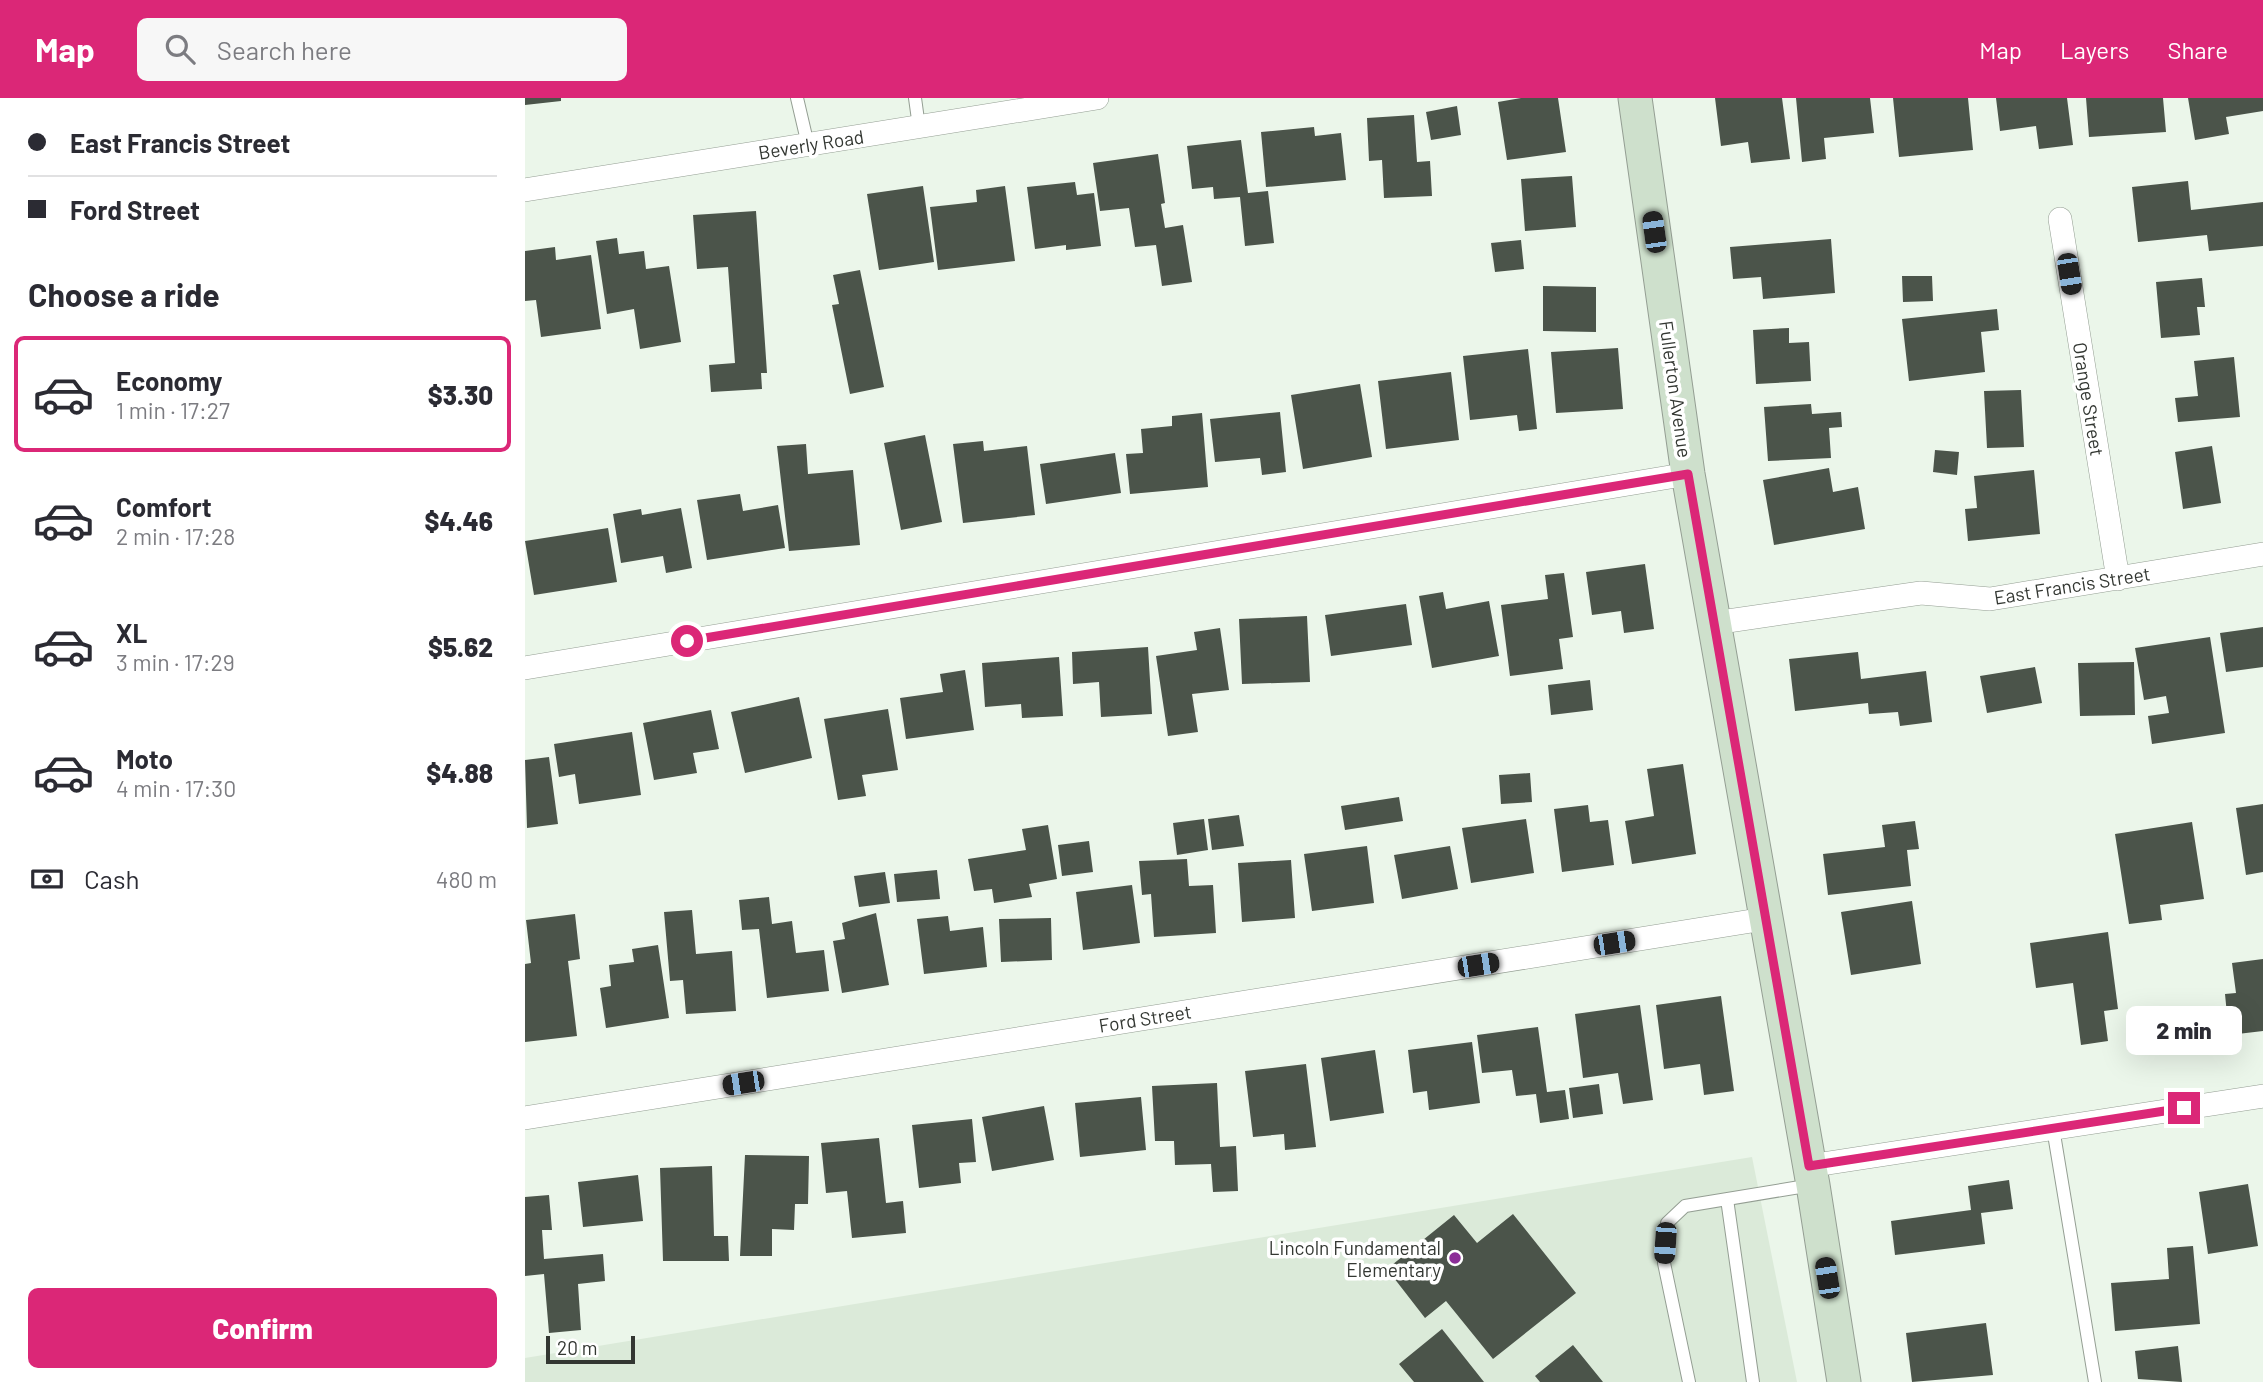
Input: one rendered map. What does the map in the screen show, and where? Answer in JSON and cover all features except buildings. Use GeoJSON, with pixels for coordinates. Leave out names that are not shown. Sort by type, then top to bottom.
{"type":"FeatureCollection","features":[{"type":"Feature","properties":{"kind":"main road","name":"Fullerton Avenue"},"geometry":{"type":"LineString","coordinates":[[1635,98],[1688,474],[1811,1175],[1844,1382]]}},
{"type":"Feature","properties":{"kind":"street","name":"Beverly Road"},"geometry":{"type":"LineString","coordinates":[[525,190],[1097,98]]}},
{"type":"Feature","properties":{"kind":"street","name":"Orange Street"},"geometry":{"type":"LineString","coordinates":[[2060,219],[2118,579]]}},
{"type":"Feature","properties":{"kind":"street"},"geometry":{"type":"LineString","coordinates":[[525,668],[1688,474]]}},
{"type":"Feature","properties":{"kind":"street","name":"East Francis Street"},"geometry":{"type":"LineString","coordinates":[[1714,624],[1921,593],[1990,599],[2263,554]]}},
{"type":"Feature","properties":{"kind":"street","name":"Ford Street"},"geometry":{"type":"LineString","coordinates":[[525,1118],[1765,919]]}},
{"type":"Feature","properties":{"kind":"street"},"geometry":{"type":"LineString","coordinates":[[1811,1175],[2053,1128],[2263,1096]]}},
{"type":"Feature","properties":{"kind":"lane"},"geometry":{"type":"LineString","coordinates":[[797,98],[808,145]]}},
{"type":"Feature","properties":{"kind":"lane"},"geometry":{"type":"LineString","coordinates":[[915,98],[919,127]]}},
{"type":"Feature","properties":{"kind":"lane"},"geometry":{"type":"LineString","coordinates":[[2053,1128],[2095,1382]]}},
{"type":"Feature","properties":{"kind":"lane"},"geometry":{"type":"LineString","coordinates":[[1689,1382],[1664,1263],[1667,1223],[1685,1206],[1727,1199],[1811,1175]]}},
{"type":"Feature","properties":{"kind":"lane"},"geometry":{"type":"LineString","coordinates":[[1727,1199],[1753,1382]]}},
{"type":"Feature","properties":{"kind":"shaded area","name":"Lincoln Fundamental Elementary"},"geometry":{"type":"Polygon","coordinates":[[[1752,1157],[1797,1382],[525,1382],[525,1358],[1752,1157]]]}},
{"type":"Feature","properties":{"kind":"place","name":"Lincoln Fundamental Elementary"},"geometry":{"type":"Point","coordinates":[1455,1258]}},
{"type":"Feature","properties":{"kind":"route"},"geometry":{"type":"LineString","coordinates":[[687,641],[1688,474],[1809,1166],[2184,1108]]}}]}
